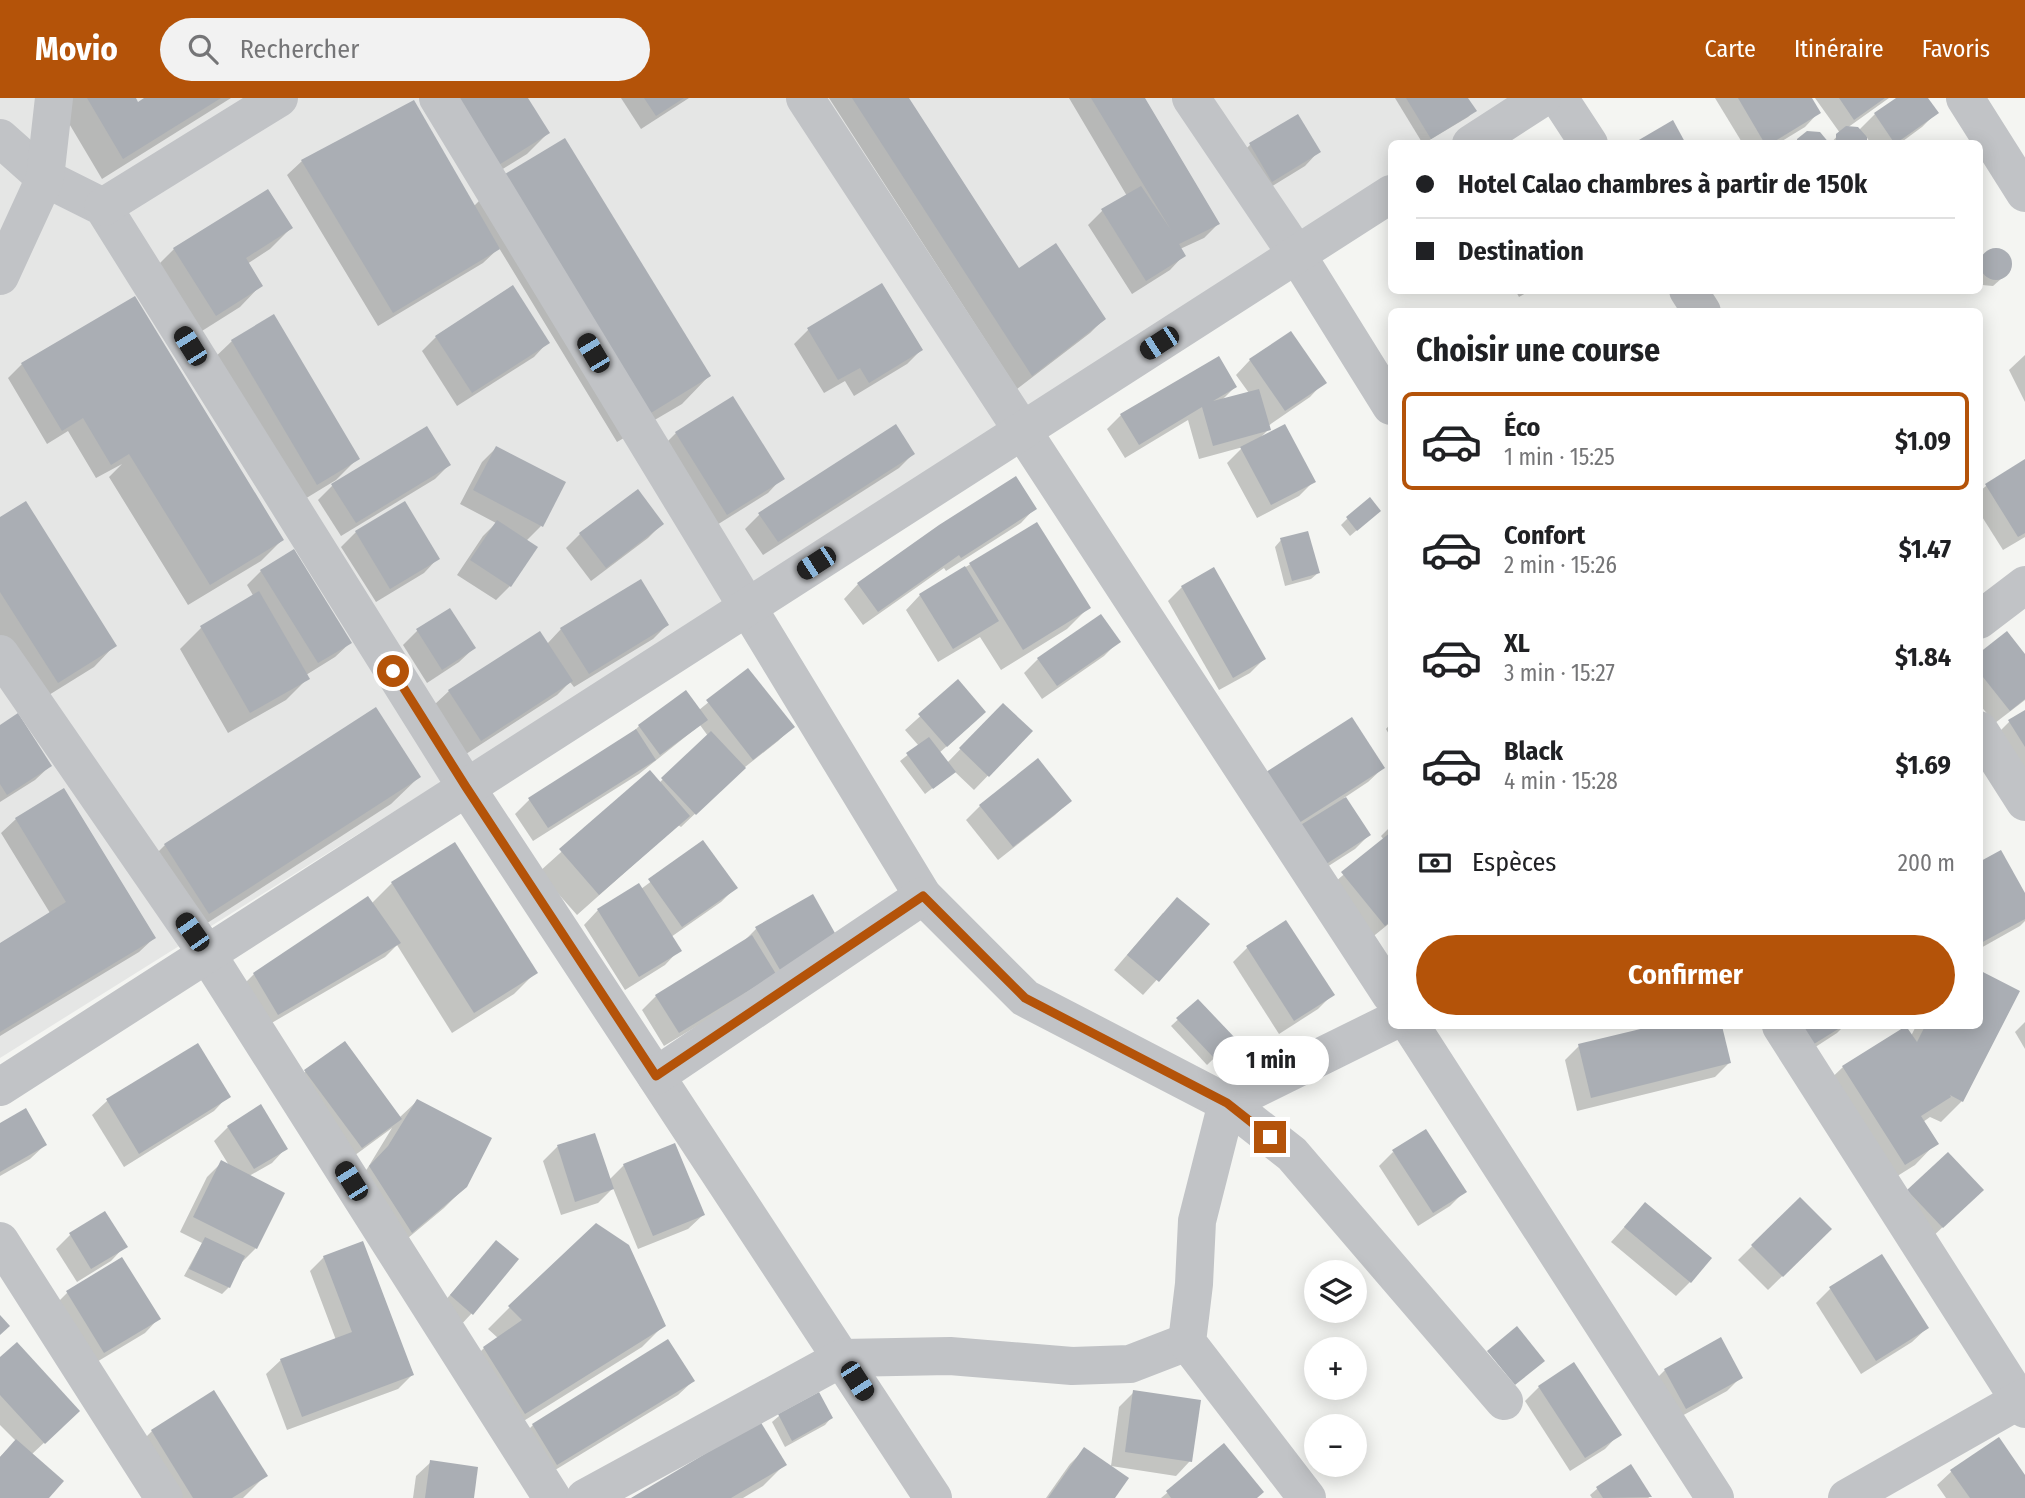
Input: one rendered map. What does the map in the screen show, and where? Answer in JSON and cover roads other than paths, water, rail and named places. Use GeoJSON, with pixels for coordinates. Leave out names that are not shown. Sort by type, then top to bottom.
{"type":"FeatureCollection","features":[{"type":"Feature","properties":{"kind":"street"},"geometry":{"type":"LineString","coordinates":[[0,276],[45,178],[54,98]]}},
{"type":"Feature","properties":{"kind":"street"},"geometry":{"type":"LineString","coordinates":[[103,207],[279,98]]}},
{"type":"Feature","properties":{"kind":"street"},"geometry":{"type":"LineString","coordinates":[[438,98],[923,896],[1025,998],[1227,1103],[1292,1154],[1504,1401]]}},
{"type":"Feature","properties":{"kind":"street"},"geometry":{"type":"LineString","coordinates":[[805,98],[1388,990]]}},
{"type":"Feature","properties":{"kind":"street"},"geometry":{"type":"LineString","coordinates":[[1191,98],[1297,255],[1388,401]]}},
{"type":"Feature","properties":{"kind":"street"},"geometry":{"type":"LineString","coordinates":[[1477,140],[1542,98]]}},
{"type":"Feature","properties":{"kind":"street"},"geometry":{"type":"LineString","coordinates":[[1559,98],[1586,140]]}},
{"type":"Feature","properties":{"kind":"street"},"geometry":{"type":"LineString","coordinates":[[1965,98],[2025,193]]}},
{"type":"Feature","properties":{"kind":"street"},"geometry":{"type":"LineString","coordinates":[[0,138],[45,178],[103,207],[466,787],[933,1498]]}},
{"type":"Feature","properties":{"kind":"street"},"geometry":{"type":"LineString","coordinates":[[0,1087],[1388,196]]}},
{"type":"Feature","properties":{"kind":"street"},"geometry":{"type":"LineString","coordinates":[[1983,617],[2025,585]]}},
{"type":"Feature","properties":{"kind":"street"},"geometry":{"type":"LineString","coordinates":[[0,654],[207,954],[552,1498]]}},
{"type":"Feature","properties":{"kind":"street"},"geometry":{"type":"LineString","coordinates":[[1983,736],[2025,803]]}},
{"type":"Feature","properties":{"kind":"street"},"geometry":{"type":"LineString","coordinates":[[656,1076],[923,896]]}},
{"type":"Feature","properties":{"kind":"street"},"geometry":{"type":"LineString","coordinates":[[1307,1498],[1187,1342],[1194,1284],[1197,1221],[1227,1103],[1388,1023]]}},
{"type":"Feature","properties":{"kind":"street"},"geometry":{"type":"LineString","coordinates":[[1413,1029],[1715,1498]]}},
{"type":"Feature","properties":{"kind":"street"},"geometry":{"type":"LineString","coordinates":[[1783,1029],[2023,1402],[1847,1498]]}},
{"type":"Feature","properties":{"kind":"street"},"geometry":{"type":"LineString","coordinates":[[0,1241],[164,1498]]}},
{"type":"Feature","properties":{"kind":"street"},"geometry":{"type":"LineString","coordinates":[[584,1498],[842,1358],[950,1356],[1072,1366],[1130,1364],[1187,1342]]}}]}
